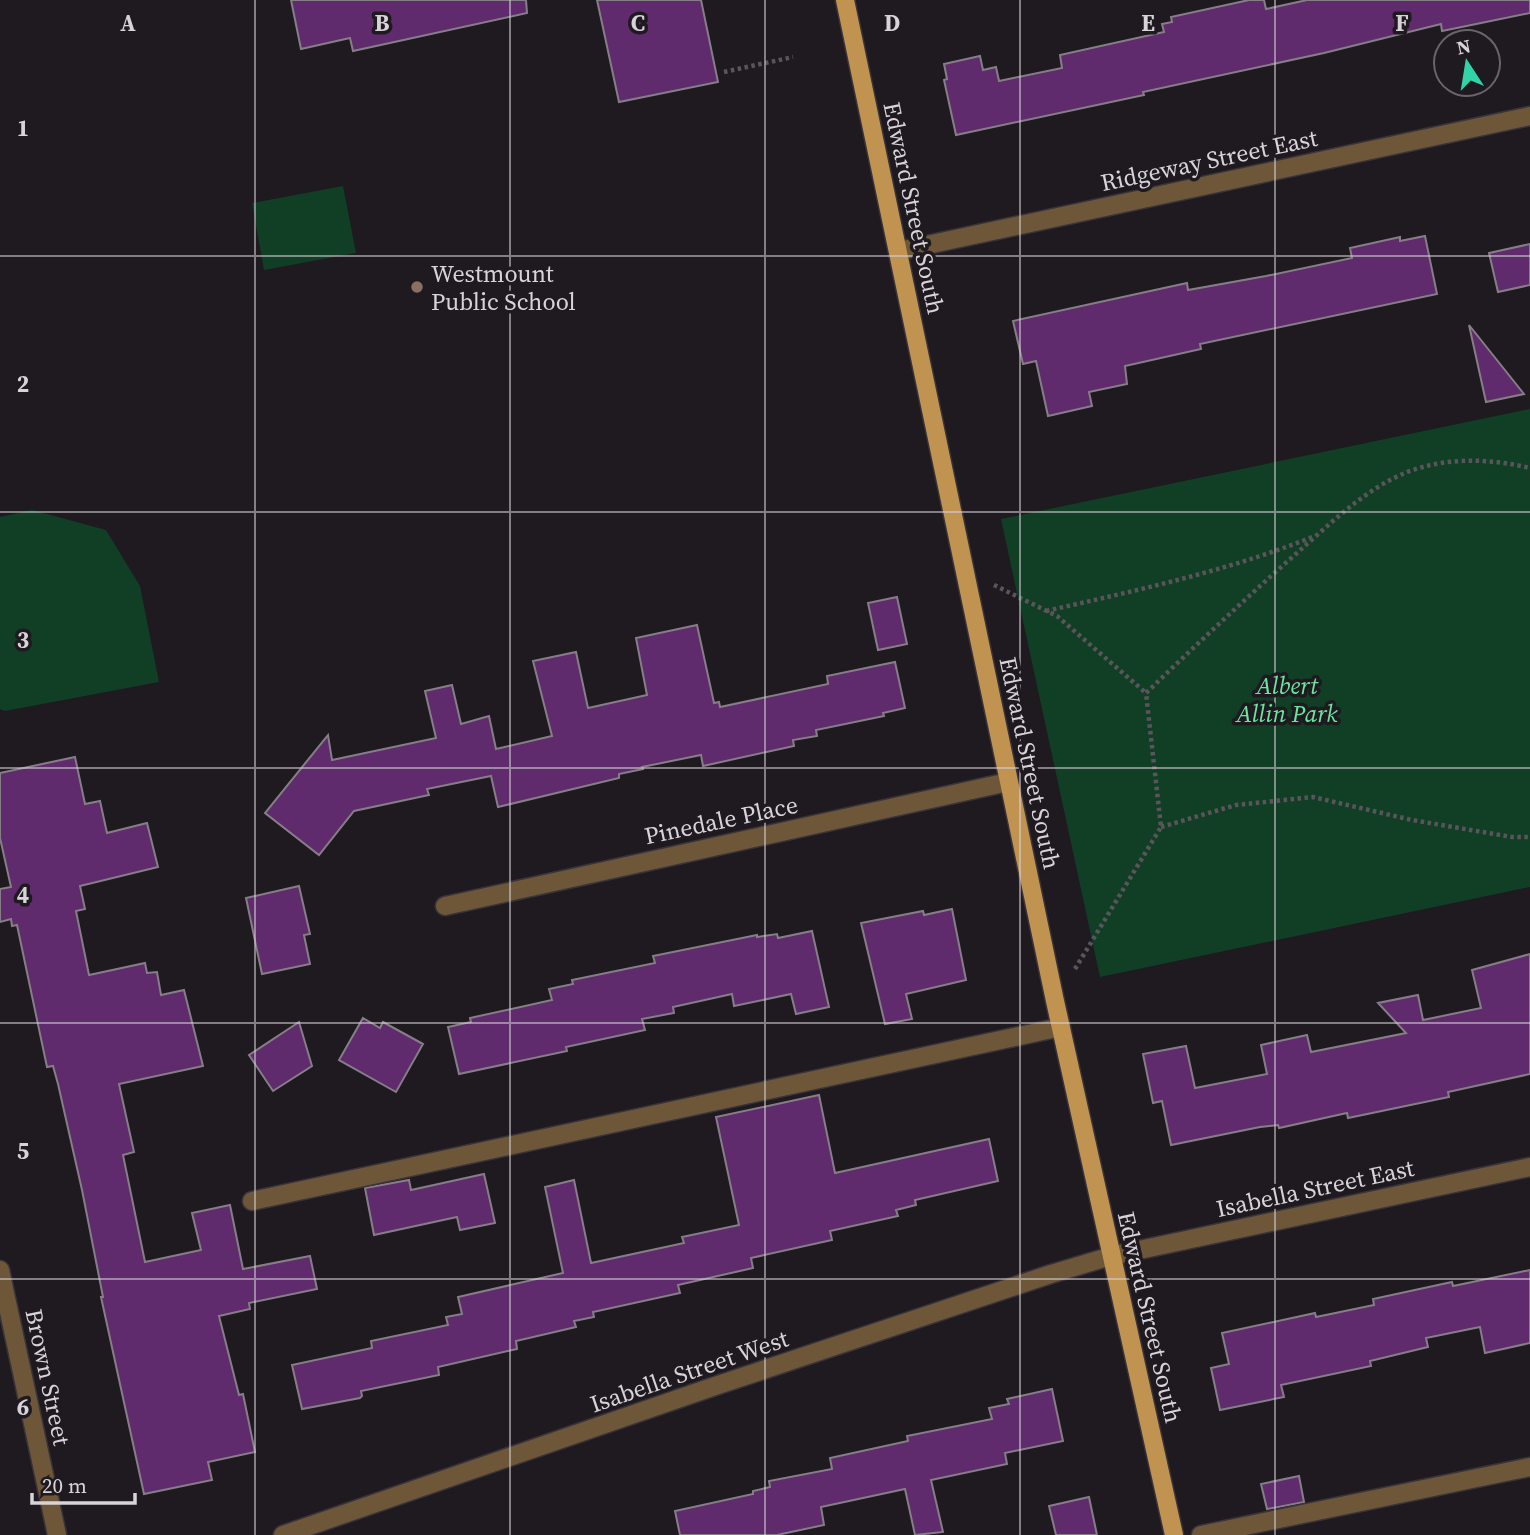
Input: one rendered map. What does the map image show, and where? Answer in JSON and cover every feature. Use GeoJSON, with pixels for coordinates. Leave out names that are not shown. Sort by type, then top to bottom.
{"type":"FeatureCollection","features":[{"type":"Feature","properties":{"kind":"main road","name":"Edward Street South"},"geometry":{"type":"LineString","coordinates":[[845,0],[1008,782],[1174,1535]]}},
{"type":"Feature","properties":{"kind":"street","name":"Ridgeway Street East"},"geometry":{"type":"LineString","coordinates":[[899,251],[1530,116]]}},
{"type":"Feature","properties":{"kind":"street","name":"Pinedale Place"},"geometry":{"type":"LineString","coordinates":[[445,906],[1008,782]]}},
{"type":"Feature","properties":{"kind":"street"},"geometry":{"type":"LineString","coordinates":[[252,1201],[1061,1027]]}},
{"type":"Feature","properties":{"kind":"street","name":"Isabella Street East"},"geometry":{"type":"LineString","coordinates":[[1111,1256],[1530,1167]]}},
{"type":"Feature","properties":{"kind":"street","name":"Isabella Street West"},"geometry":{"type":"LineString","coordinates":[[284,1535],[313,1530],[719,1385],[1111,1256]]}},
{"type":"Feature","properties":{"kind":"street","name":"Brown Street"},"geometry":{"type":"LineString","coordinates":[[0,1270],[57,1535]]}},
{"type":"Feature","properties":{"kind":"street"},"geometry":{"type":"LineString","coordinates":[[1201,1535],[1530,1467]]}},
{"type":"Feature","properties":{"kind":"path"},"geometry":{"type":"LineString","coordinates":[[724,72],[793,57]]}},
{"type":"Feature","properties":{"kind":"path"},"geometry":{"type":"LineString","coordinates":[[1146,694],[1226,616],[1319,534],[1374,490],[1403,474],[1433,464],[1478,461],[1530,468]]}},
{"type":"Feature","properties":{"kind":"path"},"geometry":{"type":"LineString","coordinates":[[1046,611],[1201,575],[1266,555],[1319,534]]}},
{"type":"Feature","properties":{"kind":"path"},"geometry":{"type":"LineString","coordinates":[[965,570],[1057,616],[1146,694],[1161,827],[1055,1001]]}},
{"type":"Feature","properties":{"kind":"path"},"geometry":{"type":"LineString","coordinates":[[1161,827],[1236,805],[1313,797],[1412,820],[1512,837],[1530,837]]}},
{"type":"Feature","properties":{"kind":"green space"},"geometry":{"type":"Polygon","coordinates":[[[343,186],[356,253],[264,270],[252,203],[343,186]]]}},
{"type":"Feature","properties":{"kind":"green space","name":"Albert Allin Park"},"geometry":{"type":"Polygon","coordinates":[[[1530,409],[1530,887],[1100,977],[1001,519],[1530,409]]]}},
{"type":"Feature","properties":{"kind":"green space"},"geometry":{"type":"Polygon","coordinates":[[[32,510],[106,530],[140,586],[159,682],[5,711],[0,709],[0,517],[32,510]]]}},
{"type":"Feature","properties":{"kind":"building"},"geometry":{"type":"Polygon","coordinates":[[[291,0],[526,0],[527,13],[353,51],[350,38],[301,49],[291,0]]]}},
{"type":"Feature","properties":{"kind":"building"},"geometry":{"type":"Polygon","coordinates":[[[597,0],[701,0],[718,82],[619,102],[597,0]]]}},
{"type":"Feature","properties":{"kind":"building"},"geometry":{"type":"Polygon","coordinates":[[[1249,0],[1264,0],[1266,9],[1307,0],[1530,0],[1530,13],[1457,28],[1442,28],[1441,24],[1324,53],[1143,92],[1144,95],[956,135],[944,80],[947,79],[944,64],[980,56],[983,70],[996,67],[999,81],[1062,68],[1060,55],[1164,32],[1162,24],[1172,22],[1171,17],[1249,0]]]}},
{"type":"Feature","properties":{"kind":"building"},"geometry":{"type":"Polygon","coordinates":[[[1425,236],[1437,294],[1200,344],[1201,349],[1125,366],[1127,384],[1089,392],[1092,406],[1048,416],[1036,361],[1023,364],[1013,321],[1187,283],[1188,290],[1266,276],[1352,258],[1350,248],[1400,237],[1400,241],[1425,236]]]}},
{"type":"Feature","properties":{"kind":"building"},"geometry":{"type":"Polygon","coordinates":[[[1530,244],[1530,285],[1498,292],[1489,253],[1530,244]]]}},
{"type":"Feature","properties":{"kind":"building"},"geometry":{"type":"Polygon","coordinates":[[[1469,325],[1524,394],[1486,402],[1469,325]]]}},
{"type":"Feature","properties":{"kind":"building"},"geometry":{"type":"Polygon","coordinates":[[[897,597],[907,644],[878,650],[868,603],[897,597]]]}},
{"type":"Feature","properties":{"kind":"building"},"geometry":{"type":"Polygon","coordinates":[[[697,625],[714,703],[719,702],[720,707],[828,684],[827,676],[895,662],[905,708],[883,713],[884,716],[816,730],[817,736],[793,740],[794,746],[703,766],[701,755],[642,767],[643,769],[619,774],[619,778],[498,807],[491,776],[427,789],[429,795],[354,811],[319,855],[265,813],[328,735],[332,760],[436,738],[425,691],[452,685],[461,724],[489,716],[496,749],[552,736],[533,661],[576,652],[588,708],[647,695],[636,638],[697,625]]]}},
{"type":"Feature","properties":{"kind":"building"},"geometry":{"type":"Polygon","coordinates":[[[75,757],[85,804],[100,801],[107,833],[147,823],[158,867],[80,886],[85,909],[76,911],[89,975],[145,963],[147,973],[157,972],[161,995],[184,990],[203,1066],[119,1084],[134,1152],[123,1155],[145,1262],[201,1250],[192,1213],[230,1205],[243,1269],[310,1256],[317,1289],[249,1303],[250,1309],[219,1316],[239,1395],[243,1394],[255,1452],[208,1462],[212,1480],[144,1494],[58,1084],[53,1066],[47,1067],[17,925],[12,926],[11,919],[0,922],[0,889],[11,887],[0,838],[0,773],[75,757]]]}},
{"type":"Feature","properties":{"kind":"building"},"geometry":{"type":"Polygon","coordinates":[[[299,886],[310,934],[304,935],[310,964],[262,974],[246,898],[299,886]]]}},
{"type":"Feature","properties":{"kind":"building"},"geometry":{"type":"Polygon","coordinates":[[[952,909],[966,980],[906,994],[912,1019],[885,1024],[861,923],[923,911],[924,915],[952,909]]]}},
{"type":"Feature","properties":{"kind":"building"},"geometry":{"type":"Polygon","coordinates":[[[812,931],[829,1007],[796,1014],[791,994],[734,1006],[732,994],[673,1007],[674,1013],[642,1019],[645,1030],[566,1047],[567,1051],[459,1074],[448,1027],[471,1022],[470,1018],[552,1000],[549,989],[573,984],[572,980],[655,963],[653,956],[757,935],[777,934],[778,938],[812,931]]]}},
{"type":"Feature","properties":{"kind":"building"},"geometry":{"type":"Polygon","coordinates":[[[1530,954],[1530,1074],[1448,1092],[1449,1097],[1348,1118],[1347,1113],[1279,1128],[1278,1125],[1260,1127],[1171,1145],[1162,1101],[1153,1103],[1143,1054],[1186,1046],[1195,1088],[1267,1074],[1261,1045],[1307,1035],[1311,1052],[1406,1033],[1378,1003],[1418,995],[1423,1020],[1481,1008],[1472,970],[1530,954]]]}},
{"type":"Feature","properties":{"kind":"building"},"geometry":{"type":"Polygon","coordinates":[[[363,1018],[380,1028],[383,1022],[423,1044],[396,1092],[339,1060],[363,1018]]]}},
{"type":"Feature","properties":{"kind":"building"},"geometry":{"type":"Polygon","coordinates":[[[299,1022],[312,1066],[273,1091],[249,1055],[299,1022]]]}},
{"type":"Feature","properties":{"kind":"building"},"geometry":{"type":"Polygon","coordinates":[[[819,1095],[835,1173],[989,1139],[998,1181],[915,1200],[916,1205],[896,1210],[898,1216],[830,1231],[832,1240],[751,1258],[753,1268],[678,1285],[680,1293],[593,1312],[594,1317],[574,1321],[576,1327],[516,1341],[517,1349],[438,1367],[439,1375],[361,1391],[360,1398],[302,1409],[292,1365],[372,1348],[371,1341],[448,1325],[446,1317],[462,1314],[458,1297],[563,1273],[545,1187],[574,1180],[591,1263],[684,1243],[682,1237],[739,1225],[716,1117],[819,1095]]]}},
{"type":"Feature","properties":{"kind":"building"},"geometry":{"type":"Polygon","coordinates":[[[484,1174],[495,1223],[460,1230],[457,1217],[374,1235],[365,1188],[409,1180],[411,1190],[484,1174]]]}},
{"type":"Feature","properties":{"kind":"building"},"geometry":{"type":"Polygon","coordinates":[[[1530,1270],[1530,1343],[1485,1353],[1480,1327],[1426,1338],[1428,1347],[1370,1361],[1371,1366],[1281,1385],[1284,1397],[1220,1410],[1211,1368],[1229,1364],[1222,1333],[1315,1313],[1316,1317],[1374,1305],[1373,1299],[1452,1282],[1453,1286],[1530,1270]]]}},
{"type":"Feature","properties":{"kind":"building"},"geometry":{"type":"Polygon","coordinates":[[[1052,1389],[1063,1441],[1005,1453],[1007,1464],[931,1480],[943,1532],[915,1535],[905,1489],[821,1507],[824,1525],[777,1535],[680,1535],[675,1511],[753,1494],[753,1491],[770,1487],[769,1481],[832,1469],[830,1458],[908,1441],[907,1436],[992,1419],[989,1408],[1009,1404],[1007,1399],[1052,1389]]]}},
{"type":"Feature","properties":{"kind":"building"},"geometry":{"type":"Polygon","coordinates":[[[1299,1476],[1304,1502],[1267,1509],[1261,1484],[1299,1476]]]}},
{"type":"Feature","properties":{"kind":"building"},"geometry":{"type":"Polygon","coordinates":[[[1089,1497],[1097,1535],[1056,1535],[1049,1506],[1089,1497]]]}},
{"type":"Feature","properties":{"kind":"place","name":"Westmount Public School"},"geometry":{"type":"Point","coordinates":[417,287]}}]}
